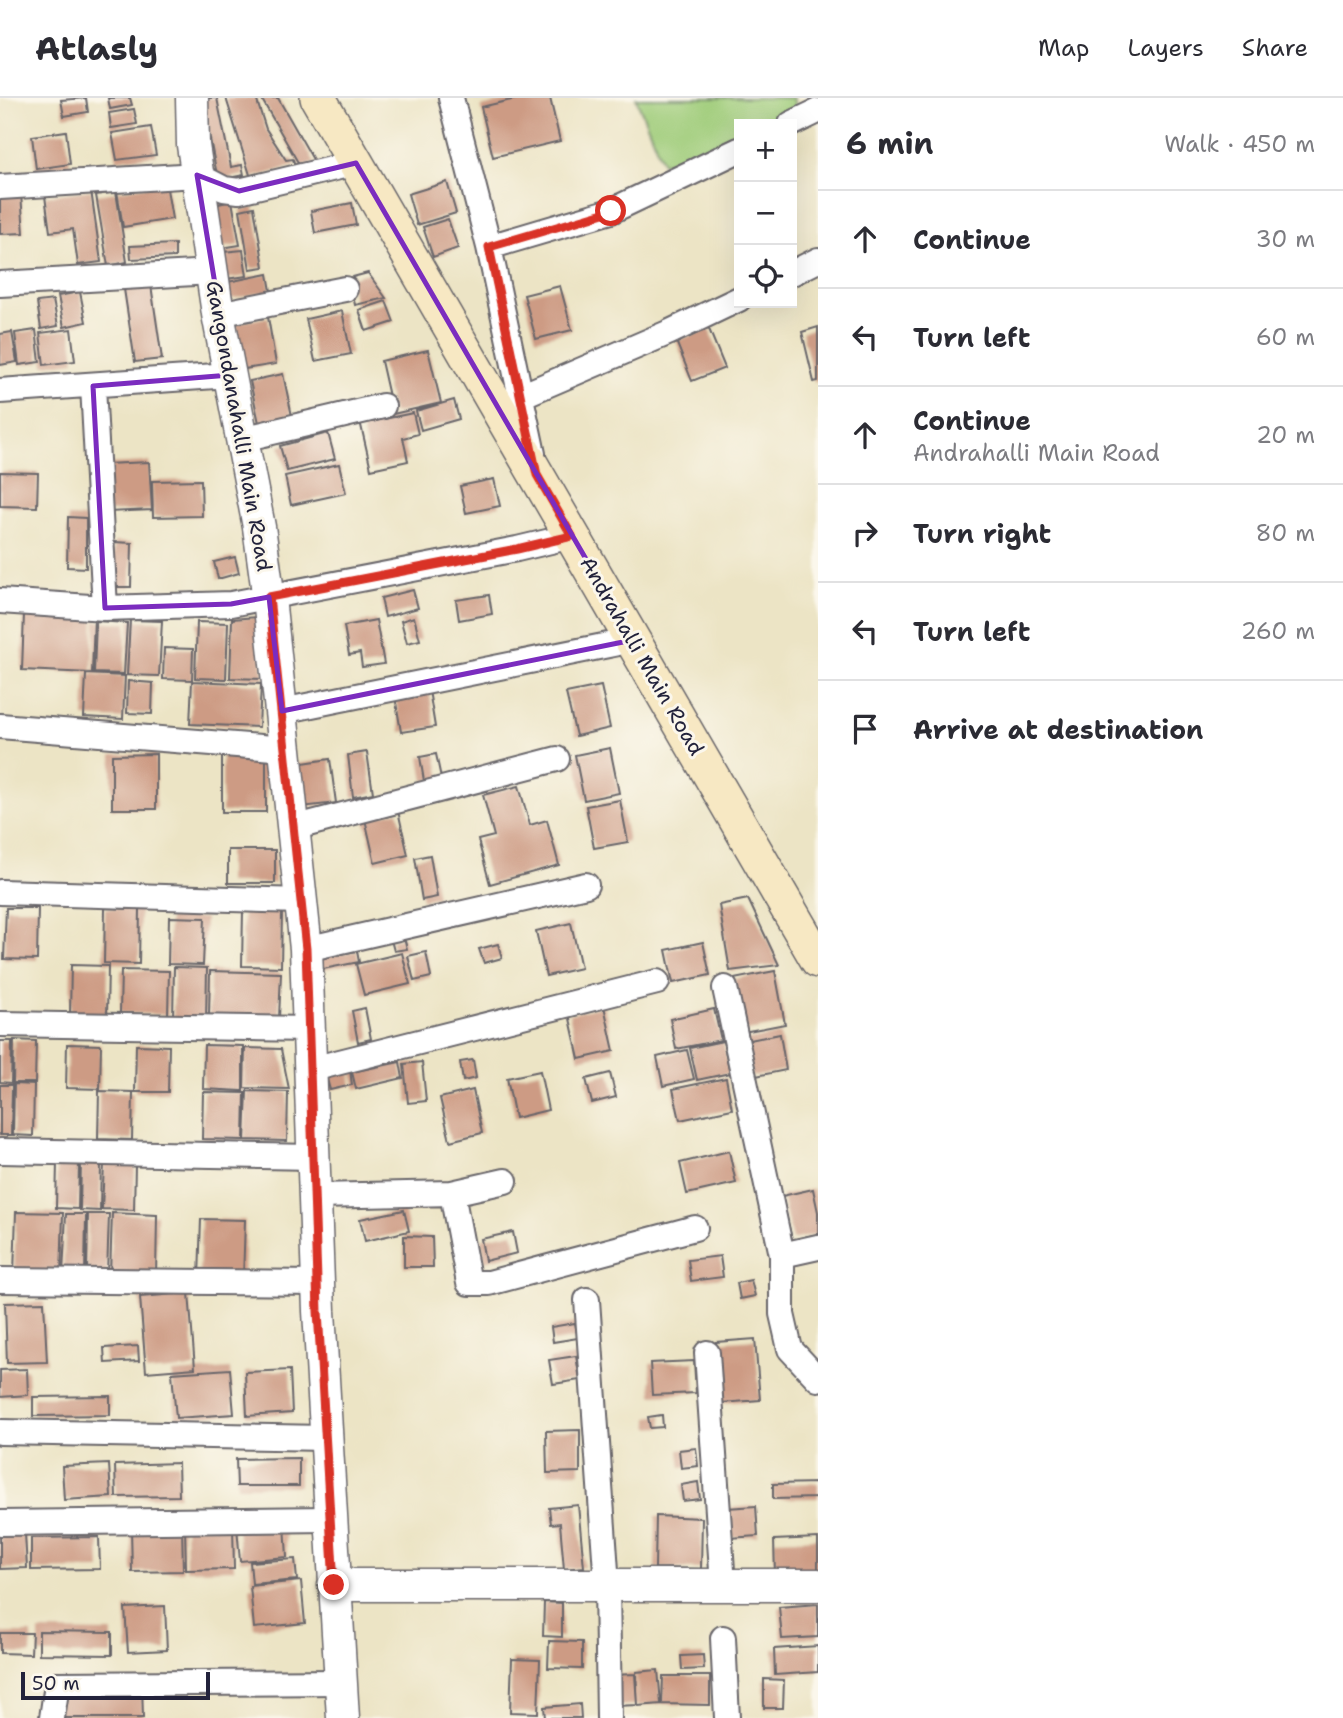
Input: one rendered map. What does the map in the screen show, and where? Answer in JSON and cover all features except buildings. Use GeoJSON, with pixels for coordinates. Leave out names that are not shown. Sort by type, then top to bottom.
{"type":"FeatureCollection","features":[{"type":"Feature","properties":{"kind":"main road","name":"Andrahalli Main Road"},"geometry":{"type":"LineString","coordinates":[[318,98],[818,960]]}},
{"type":"Feature","properties":{"kind":"street","name":"Gangondanahalli Main Road"},"geometry":{"type":"LineString","coordinates":[[192,98],[197,174],[218,314],[269,597],[306,949],[325,1438],[343,1718]]}},
{"type":"Feature","properties":{"kind":"street"},"geometry":{"type":"LineString","coordinates":[[450,98],[489,247],[537,475]]}},
{"type":"Feature","properties":{"kind":"street"},"geometry":{"type":"LineString","coordinates":[[797,121],[818,111]]}},
{"type":"Feature","properties":{"kind":"street"},"geometry":{"type":"LineString","coordinates":[[489,247],[611,211],[734,152]]}},
{"type":"Feature","properties":{"kind":"street"},"geometry":{"type":"LineString","coordinates":[[0,187],[197,174],[224,188],[239,191],[356,163]]}},
{"type":"Feature","properties":{"kind":"street"},"geometry":{"type":"LineString","coordinates":[[797,270],[818,260]]}},
{"type":"Feature","properties":{"kind":"street"},"geometry":{"type":"LineString","coordinates":[[0,284],[212,272]]}},
{"type":"Feature","properties":{"kind":"street"},"geometry":{"type":"LineString","coordinates":[[218,314],[345,289]]}},
{"type":"Feature","properties":{"kind":"street"},"geometry":{"type":"LineString","coordinates":[[521,396],[734,301]]}},
{"type":"Feature","properties":{"kind":"street"},"geometry":{"type":"LineString","coordinates":[[0,391],[230,375]]}},
{"type":"Feature","properties":{"kind":"street"},"geometry":{"type":"LineString","coordinates":[[93,386],[105,608]]}},
{"type":"Feature","properties":{"kind":"street"},"geometry":{"type":"LineString","coordinates":[[242,439],[383,407]]}},
{"type":"Feature","properties":{"kind":"street"},"geometry":{"type":"LineString","coordinates":[[0,601],[105,608],[231,604],[572,536]]}},
{"type":"Feature","properties":{"kind":"street"},"geometry":{"type":"LineString","coordinates":[[282,710],[633,640]]}},
{"type":"Feature","properties":{"kind":"street"},"geometry":{"type":"LineString","coordinates":[[0,726],[286,749]]}},
{"type":"Feature","properties":{"kind":"street"},"geometry":{"type":"LineString","coordinates":[[293,828],[557,759]]}},
{"type":"Feature","properties":{"kind":"street"},"geometry":{"type":"LineString","coordinates":[[306,949],[586,885]]}},
{"type":"Feature","properties":{"kind":"street"},"geometry":{"type":"LineString","coordinates":[[0,892],[300,901]]}},
{"type":"Feature","properties":{"kind":"street"},"geometry":{"type":"LineString","coordinates":[[312,1069],[657,982]]}},
{"type":"Feature","properties":{"kind":"street"},"geometry":{"type":"LineString","coordinates":[[726,988],[782,1255],[782,1314],[790,1349],[817,1377]]}},
{"type":"Feature","properties":{"kind":"street"},"geometry":{"type":"LineString","coordinates":[[0,1024],[310,1029]]}},
{"type":"Feature","properties":{"kind":"street"},"geometry":{"type":"LineString","coordinates":[[0,1151],[314,1157]]}},
{"type":"Feature","properties":{"kind":"street"},"geometry":{"type":"LineString","coordinates":[[317,1196],[452,1193],[505,1181]]}},
{"type":"Feature","properties":{"kind":"street"},"geometry":{"type":"LineString","coordinates":[[452,1193],[469,1283],[489,1283],[695,1228]]}},
{"type":"Feature","properties":{"kind":"street"},"geometry":{"type":"LineString","coordinates":[[782,1255],[818,1247]]}},
{"type":"Feature","properties":{"kind":"street"},"geometry":{"type":"LineString","coordinates":[[0,1280],[318,1283]]}},
{"type":"Feature","properties":{"kind":"street"},"geometry":{"type":"LineString","coordinates":[[587,1300],[607,1585],[609,1718]]}},
{"type":"Feature","properties":{"kind":"street"},"geometry":{"type":"LineString","coordinates":[[707,1353],[723,1585]]}},
{"type":"Feature","properties":{"kind":"street"},"geometry":{"type":"LineString","coordinates":[[0,1432],[325,1438]]}},
{"type":"Feature","properties":{"kind":"street"},"geometry":{"type":"LineString","coordinates":[[0,1523],[329,1519]]}},
{"type":"Feature","properties":{"kind":"street"},"geometry":{"type":"LineString","coordinates":[[334,1585],[818,1585]]}},
{"type":"Feature","properties":{"kind":"street"},"geometry":{"type":"LineString","coordinates":[[723,1638],[727,1718]]}},
{"type":"Feature","properties":{"kind":"street"},"geometry":{"type":"LineString","coordinates":[[52,1718],[57,1684],[341,1682]]}},
{"type":"Feature","properties":{"kind":"highlighted area"},"geometry":{"type":"Polygon","coordinates":[[[356,163],[633,640],[282,711],[269,597],[231,604],[105,608],[93,386],[230,375],[197,175],[239,191],[356,163]]]}},
{"type":"Feature","properties":{"kind":"green space"},"geometry":{"type":"Polygon","coordinates":[[[636,98],[793,98],[796,111],[776,119],[734,119],[734,136],[663,164],[636,98]]]}},
{"type":"Feature","properties":{"kind":"route"},"geometry":{"type":"LineString","coordinates":[[334,1585],[318,1311],[317,1196],[306,949],[269,597],[572,536],[537,475],[489,247],[611,211]]}}]}
